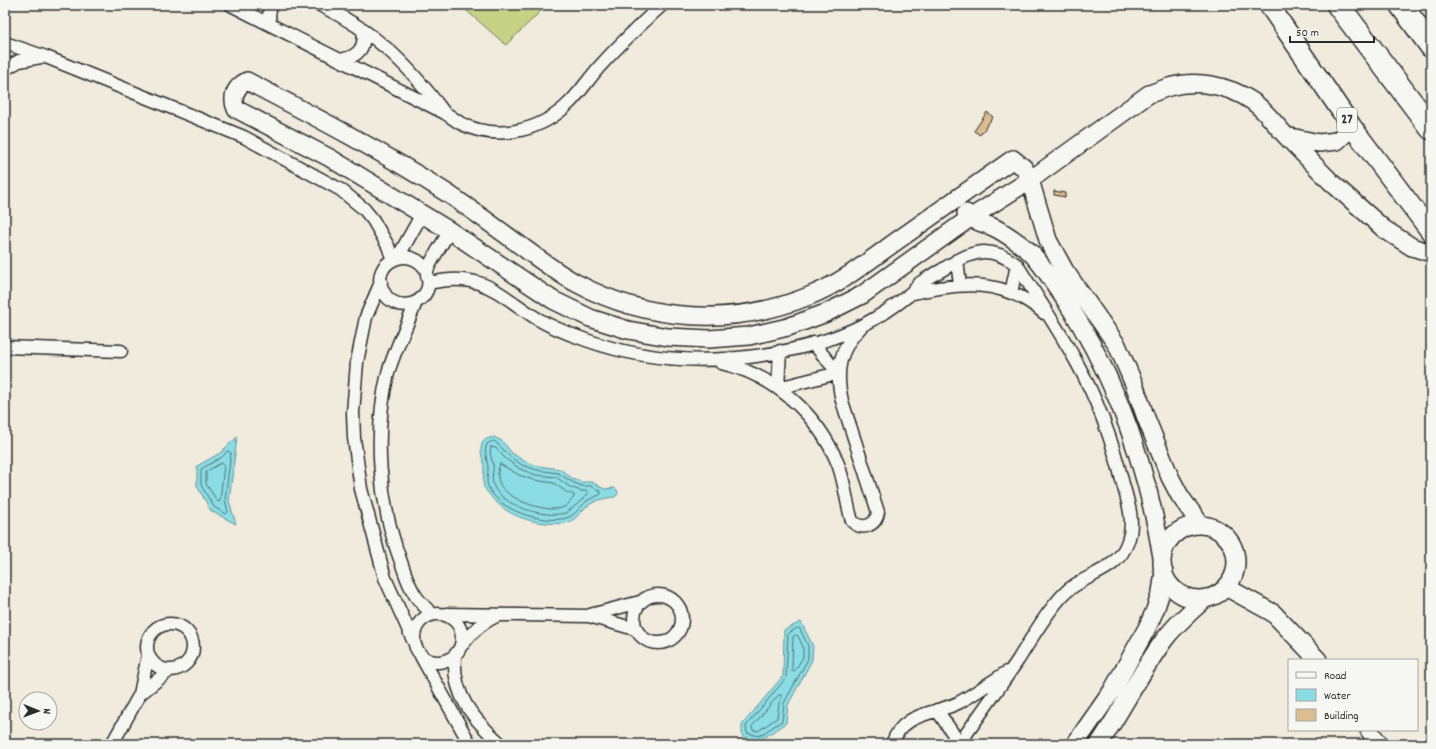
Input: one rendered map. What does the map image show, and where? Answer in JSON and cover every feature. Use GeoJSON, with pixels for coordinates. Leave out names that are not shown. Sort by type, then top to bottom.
{"type":"FeatureCollection","features":[{"type":"Feature","properties":{"kind":"highway"},"geometry":{"type":"LineString","coordinates":[[1338,5],[1431,128]]}},
{"type":"Feature","properties":{"kind":"highway"},"geometry":{"type":"LineString","coordinates":[[1401,5],[1431,46]]}},
{"type":"Feature","properties":{"kind":"main road","name":"27"},"geometry":{"type":"LineString","coordinates":[[1269,5],[1352,127],[1431,232]]}},
{"type":"Feature","properties":{"kind":"main road"},"geometry":{"type":"LineString","coordinates":[[1201,525],[1180,496],[1170,477],[1134,384],[1117,345],[1065,271],[1048,240],[1030,180],[1024,168],[1013,159],[842,280],[811,296],[778,307],[743,314],[709,317],[674,315],[639,308],[612,300],[574,282],[450,196],[350,135],[247,81],[236,90],[233,100],[236,109],[330,158],[450,231],[553,300],[590,318],[628,330],[668,337],[709,339],[749,336],[788,327],[826,313],[862,295],[970,218],[1030,180],[1149,94],[1169,87],[1190,83],[1212,85],[1233,91],[1252,101],[1268,115],[1286,136],[1331,182],[1384,229],[1412,247],[1431,253]]}},
{"type":"Feature","properties":{"kind":"main road"},"geometry":{"type":"LineString","coordinates":[[1286,136],[1319,143],[1337,141],[1352,127]]}},
{"type":"Feature","properties":{"kind":"main road"},"geometry":{"type":"LineString","coordinates":[[959,196],[962,207],[970,218],[994,228],[1031,253],[1052,280],[1077,317],[1102,364],[1117,398],[1146,478],[1155,517],[1163,565],[1171,586],[1183,595],[1190,598],[1206,598],[1213,596],[1226,588],[1234,575],[1236,559],[1231,543],[1218,530],[1210,526],[1190,526],[1180,530],[1171,537],[1165,546],[1163,565],[1159,598],[1147,628],[1112,691],[1075,744]]}},
{"type":"Feature","properties":{"kind":"main road"},"geometry":{"type":"LineString","coordinates":[[1226,588],[1273,612],[1317,659]]}},
{"type":"Feature","properties":{"kind":"main road"},"geometry":{"type":"LineString","coordinates":[[1098,744],[1110,728],[1154,654],[1165,639],[1186,615],[1206,598]]}},
{"type":"Feature","properties":{"kind":"main road"},"geometry":{"type":"LineString","coordinates":[[1147,628],[1165,639]]}},
{"type":"Feature","properties":{"kind":"main road"},"geometry":{"type":"LineString","coordinates":[[1370,731],[1379,744]]}},
{"type":"Feature","properties":{"kind":"street"},"geometry":{"type":"LineString","coordinates":[[231,5],[445,113],[461,123],[478,130],[497,133],[516,132],[534,127],[551,118],[566,106],[600,66],[662,5]]}},
{"type":"Feature","properties":{"kind":"street"},"geometry":{"type":"LineString","coordinates":[[270,24],[269,15],[271,5]]}},
{"type":"Feature","properties":{"kind":"street"},"geometry":{"type":"LineString","coordinates":[[320,5],[363,29],[394,53],[421,82],[445,113]]}},
{"type":"Feature","properties":{"kind":"street"},"geometry":{"type":"LineString","coordinates":[[340,60],[349,59],[357,54],[362,47],[364,38],[363,29]]}},
{"type":"Feature","properties":{"kind":"street"},"geometry":{"type":"LineString","coordinates":[[5,66],[9,45],[46,57],[244,137],[341,190],[353,199],[373,220],[396,259]]}},
{"type":"Feature","properties":{"kind":"street"},"geometry":{"type":"LineString","coordinates":[[5,69],[19,61],[46,57]]}},
{"type":"Feature","properties":{"kind":"street"},"geometry":{"type":"LineString","coordinates":[[416,302],[404,305],[393,302],[384,294],[381,277],[385,267],[396,259],[422,214]]}},
{"type":"Feature","properties":{"kind":"street"},"geometry":{"type":"LineString","coordinates":[[432,614],[419,601],[414,593],[396,551],[389,526],[384,501],[381,462],[381,424],[389,373],[416,302],[425,294],[428,277],[450,231]]}},
{"type":"Feature","properties":{"kind":"street"},"geometry":{"type":"LineString","coordinates":[[396,259],[410,257],[415,259],[420,262],[428,277],[442,280],[470,280],[495,289],[539,319],[585,340],[609,348],[658,358],[683,360],[708,360],[756,356],[780,352],[813,343],[862,325],[909,294],[919,284],[957,260],[977,252],[988,252],[1004,256],[1017,265],[1078,364],[1100,411],[1117,460],[1130,510],[1131,526],[1128,540],[1122,554],[1111,565],[1076,584],[1064,593],[1054,605],[1013,668],[959,744],[937,710]]}},
{"type":"Feature","properties":{"kind":"street"},"geometry":{"type":"LineString","coordinates":[[957,260],[960,285]]}},
{"type":"Feature","properties":{"kind":"street"},"geometry":{"type":"LineString","coordinates":[[1011,293],[1017,265]]}},
{"type":"Feature","properties":{"kind":"street"},"geometry":{"type":"LineString","coordinates":[[381,282],[366,317],[358,355],[354,406],[354,438],[361,489],[383,571],[417,650],[470,744]]}},
{"type":"Feature","properties":{"kind":"street"},"geometry":{"type":"LineString","coordinates":[[909,294],[930,289],[960,285],[986,286],[1011,293],[1025,300],[1039,308],[1051,319]]}},
{"type":"Feature","properties":{"kind":"street"},"geometry":{"type":"LineString","coordinates":[[708,360],[743,370],[760,377],[778,388],[803,410],[829,444],[838,464],[852,521],[859,526],[868,526],[875,520],[878,512],[838,387],[840,360],[845,347],[862,325]]}},
{"type":"Feature","properties":{"kind":"street"},"geometry":{"type":"LineString","coordinates":[[813,343],[838,373]]}},
{"type":"Feature","properties":{"kind":"street"},"geometry":{"type":"LineString","coordinates":[[5,347],[121,351]]}},
{"type":"Feature","properties":{"kind":"street"},"geometry":{"type":"LineString","coordinates":[[778,388],[780,352]]}},
{"type":"Feature","properties":{"kind":"street"},"geometry":{"type":"LineString","coordinates":[[778,388],[838,373]]}},
{"type":"Feature","properties":{"kind":"street"},"geometry":{"type":"LineString","coordinates":[[589,616],[640,602],[653,595],[661,595],[668,597],[675,602],[682,615],[682,623],[674,637],[661,643],[653,643],[640,636],[635,629],[633,620],[635,610],[640,602]]}},
{"type":"Feature","properties":{"kind":"street"},"geometry":{"type":"LineString","coordinates":[[413,640],[416,628],[420,622],[425,617],[432,614],[589,616],[635,629]]}},
{"type":"Feature","properties":{"kind":"street"},"geometry":{"type":"LineString","coordinates":[[446,614],[453,618],[461,629],[463,644]]}},
{"type":"Feature","properties":{"kind":"street"},"geometry":{"type":"LineString","coordinates":[[421,656],[434,662],[449,660],[455,656],[470,634],[479,626],[501,614]]}},
{"type":"Feature","properties":{"kind":"street"},"geometry":{"type":"LineString","coordinates":[[170,624],[177,625],[188,634],[192,647],[188,661],[177,669],[170,670],[156,666],[151,661],[147,647],[151,634],[156,629],[170,624]]}},
{"type":"Feature","properties":{"kind":"street"},"geometry":{"type":"LineString","coordinates":[[112,744],[140,694],[148,654]]}},
{"type":"Feature","properties":{"kind":"street"},"geometry":{"type":"LineString","coordinates":[[455,656],[455,680],[464,702],[493,742]]}},
{"type":"Feature","properties":{"kind":"street"},"geometry":{"type":"LineString","coordinates":[[892,744],[902,728],[912,719],[924,713],[958,703],[1013,668]]}},
{"type":"Feature","properties":{"kind":"street"},"geometry":{"type":"LineString","coordinates":[[140,694],[170,670]]}},
{"type":"Feature","properties":{"kind":"green space"},"geometry":{"type":"Polygon","coordinates":[[[460,5],[547,5],[506,45],[460,5]]]}},
{"type":"Feature","properties":{"kind":"water"},"geometry":{"type":"Polygon","coordinates":[[[237,437],[229,501],[236,524],[211,511],[197,486],[197,466],[220,453],[237,437]]]}},
{"type":"Feature","properties":{"kind":"water"},"geometry":{"type":"Polygon","coordinates":[[[494,437],[502,441],[512,453],[524,461],[538,466],[560,469],[573,479],[582,482],[592,482],[604,489],[614,488],[617,490],[618,494],[615,497],[593,502],[573,520],[566,523],[555,524],[530,521],[515,515],[500,506],[484,487],[484,466],[481,448],[485,440],[494,437]]]}},
{"type":"Feature","properties":{"kind":"water"},"geometry":{"type":"Polygon","coordinates":[[[801,622],[813,646],[812,660],[788,705],[786,723],[759,741],[742,736],[742,725],[783,676],[784,630],[801,622]]]}},
{"type":"Feature","properties":{"kind":"building"},"geometry":{"type":"Polygon","coordinates":[[[987,112],[993,117],[980,135],[974,131],[987,112]]]}},
{"type":"Feature","properties":{"kind":"building"},"geometry":{"type":"Polygon","coordinates":[[[1054,191],[1065,193],[1065,197],[1054,195],[1054,191]]]}}]}
